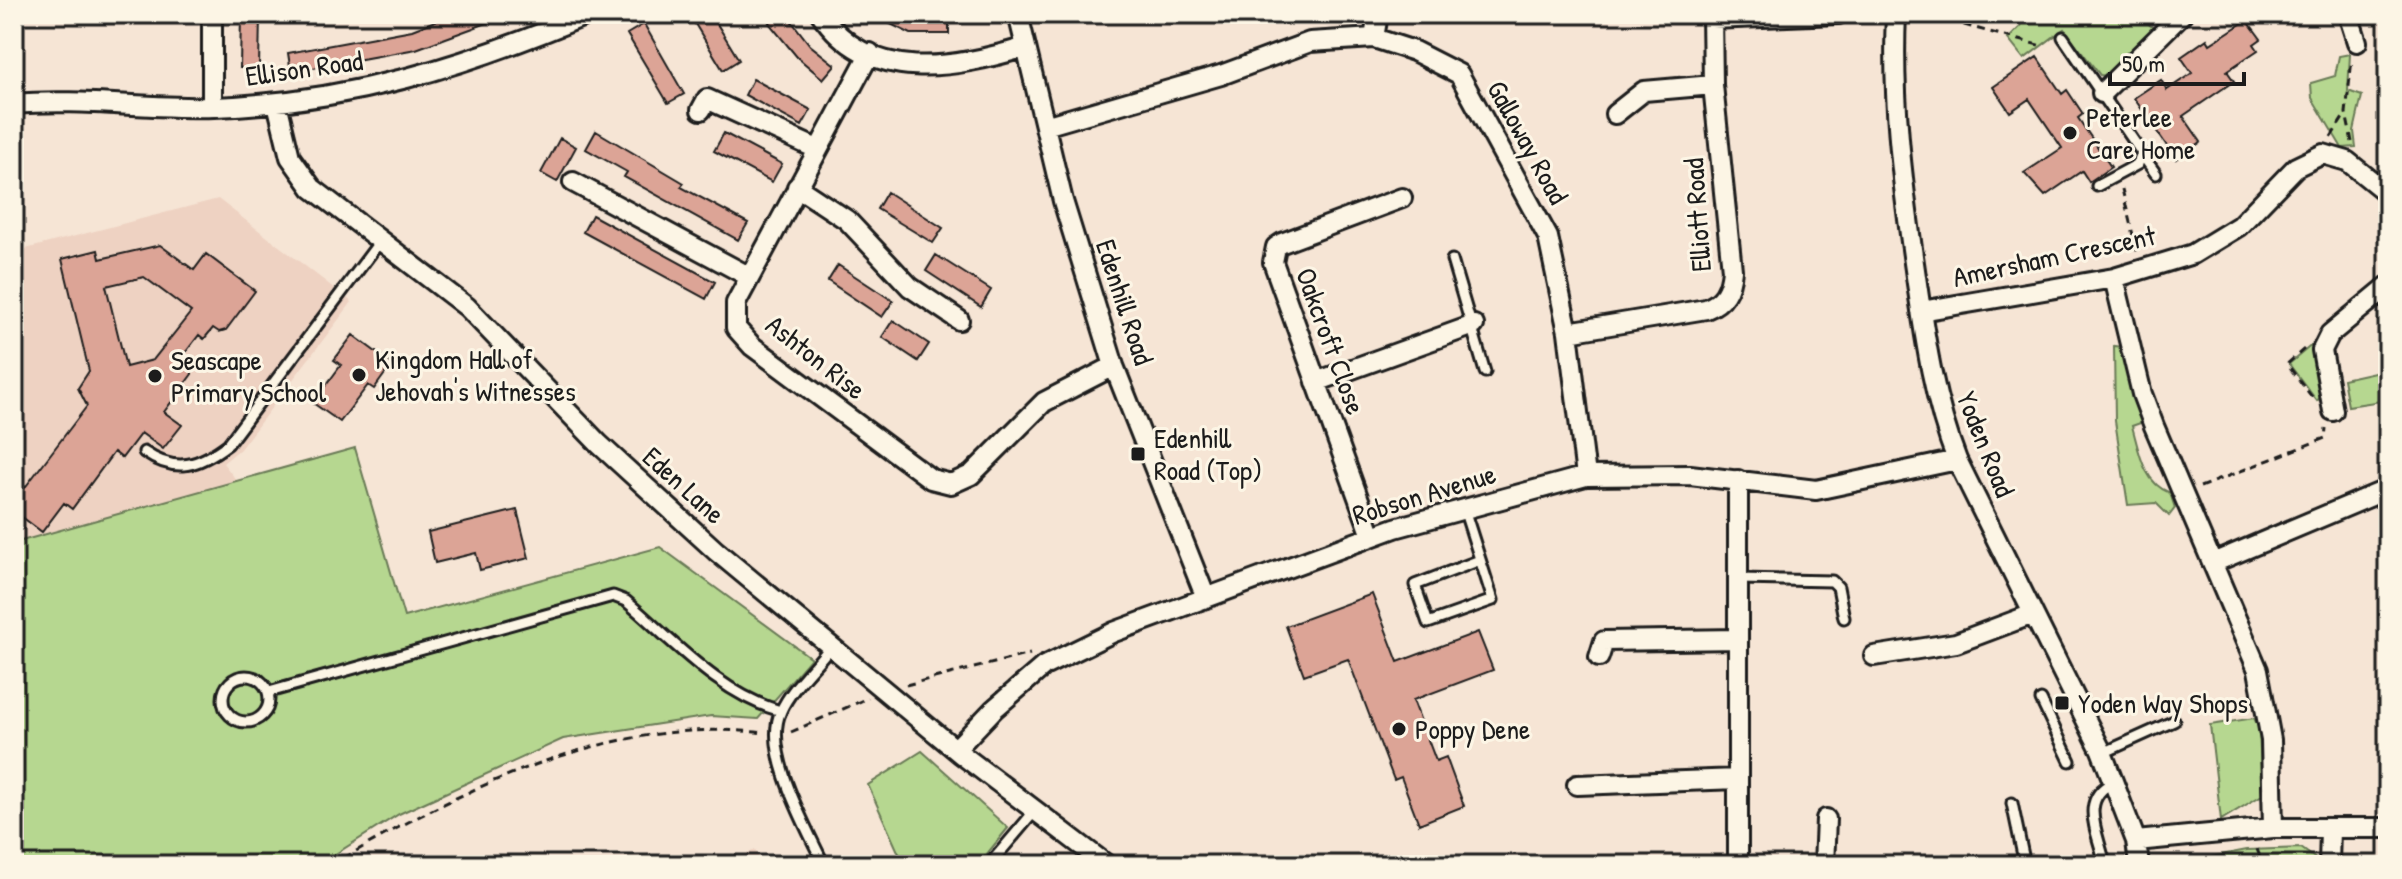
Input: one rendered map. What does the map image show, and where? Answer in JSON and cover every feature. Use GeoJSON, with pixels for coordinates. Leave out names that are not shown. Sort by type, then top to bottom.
{"type":"FeatureCollection","features":[{"type":"Feature","properties":{"kind":"street"},"geometry":{"type":"LineString","coordinates":[[212,14],[212,107]]}},
{"type":"Feature","properties":{"kind":"street","name":"Ellison Road"},"geometry":{"type":"LineString","coordinates":[[14,104],[212,107],[277,103],[395,84],[515,45],[589,14]]}},
{"type":"Feature","properties":{"kind":"street","name":"Edenhill Road"},"geometry":{"type":"LineString","coordinates":[[1018,14],[1063,201],[1114,366],[1206,598]]}},
{"type":"Feature","properties":{"kind":"street"},"geometry":{"type":"LineString","coordinates":[[1374,38],[1378,14]]}},
{"type":"Feature","properties":{"kind":"street"},"geometry":{"type":"LineString","coordinates":[[1711,16],[1838,14]]}},
{"type":"Feature","properties":{"kind":"street","name":"Yoden Road"},"geometry":{"type":"LineString","coordinates":[[1896,14],[1893,72],[1898,154],[1935,394],[1957,460],[2103,753],[2136,841],[2139,865]]}},
{"type":"Feature","properties":{"kind":"street"},"geometry":{"type":"LineString","coordinates":[[2102,93],[2182,14]]}},
{"type":"Feature","properties":{"kind":"street"},"geometry":{"type":"LineString","coordinates":[[2348,14],[2357,42]]}},
{"type":"Feature","properties":{"kind":"street"},"geometry":{"type":"LineString","coordinates":[[828,16],[847,40],[870,53],[900,64],[929,69],[968,65],[1026,47]]}},
{"type":"Feature","properties":{"kind":"street","name":"Elliott Road"},"geometry":{"type":"LineString","coordinates":[[1568,332],[1706,309],[1722,300],[1728,291],[1732,270],[1713,85],[1711,16]]}},
{"type":"Feature","properties":{"kind":"street","name":"Galloway Road"},"geometry":{"type":"LineString","coordinates":[[1045,126],[1221,75],[1310,42],[1374,38],[1414,51],[1459,74],[1548,237],[1568,332],[1586,476]]}},
{"type":"Feature","properties":{"kind":"street","name":"Ashton Rise"},"geometry":{"type":"LineString","coordinates":[[870,53],[736,303],[736,328],[752,346],[931,479],[951,484],[971,475],[1044,402],[1114,366]]}},
{"type":"Feature","properties":{"kind":"street"},"geometry":{"type":"LineString","coordinates":[[1615,114],[1644,91],[1713,85]]}},
{"type":"Feature","properties":{"kind":"street"},"geometry":{"type":"LineString","coordinates":[[701,110],[707,99],[817,149]]}},
{"type":"Feature","properties":{"kind":"street","name":"Eden Lane"},"geometry":{"type":"LineString","coordinates":[[277,103],[290,157],[312,188],[467,307],[599,444],[716,551],[1034,812],[1107,865]]}},
{"type":"Feature","properties":{"kind":"street"},"geometry":{"type":"LineString","coordinates":[[2318,155],[2337,155],[2359,168],[2388,194]]}},
{"type":"Feature","properties":{"kind":"street","name":"Amersham Crescent"},"geometry":{"type":"LineString","coordinates":[[1921,311],[2114,278],[2142,271],[2216,242],[2261,207],[2296,167],[2318,155]]}},
{"type":"Feature","properties":{"kind":"street"},"geometry":{"type":"LineString","coordinates":[[573,182],[750,277]]}},
{"type":"Feature","properties":{"kind":"street"},"geometry":{"type":"LineString","coordinates":[[797,187],[847,220],[910,287],[959,320]]}},
{"type":"Feature","properties":{"kind":"street","name":"Oakcroft Close"},"geometry":{"type":"LineString","coordinates":[[1372,536],[1273,262],[1276,247],[1402,198]]}},
{"type":"Feature","properties":{"kind":"street"},"geometry":{"type":"LineString","coordinates":[[2114,278],[2142,394],[2258,670],[2271,740],[2273,828]]}},
{"type":"Feature","properties":{"kind":"street"},"geometry":{"type":"LineString","coordinates":[[2333,411],[2322,350],[2330,334],[2388,286]]}},
{"type":"Feature","properties":{"kind":"street"},"geometry":{"type":"LineString","coordinates":[[1316,382],[1474,325]]}},
{"type":"Feature","properties":{"kind":"street","name":"Robson Avenue"},"geometry":{"type":"LineString","coordinates":[[956,749],[994,709],[1044,666],[1114,632],[1372,536],[1464,509],[1586,476],[1690,475],[1816,490],[1957,460]]}},
{"type":"Feature","properties":{"kind":"street"},"geometry":{"type":"LineString","coordinates":[[1738,480],[1738,865]]}},
{"type":"Feature","properties":{"kind":"street"},"geometry":{"type":"LineString","coordinates":[[2215,562],[2388,489]]}},
{"type":"Feature","properties":{"kind":"street"},"geometry":{"type":"LineString","coordinates":[[1874,656],[1956,643],[2033,614]]}},
{"type":"Feature","properties":{"kind":"street"},"geometry":{"type":"LineString","coordinates":[[1599,657],[1604,641],[1738,639]]}},
{"type":"Feature","properties":{"kind":"street"},"geometry":{"type":"LineString","coordinates":[[1577,785],[1738,779]]}},
{"type":"Feature","properties":{"kind":"street"},"geometry":{"type":"LineString","coordinates":[[1824,865],[1826,819]]}},
{"type":"Feature","properties":{"kind":"street"},"geometry":{"type":"LineString","coordinates":[[2136,841],[2273,828],[2388,828]]}},
{"type":"Feature","properties":{"kind":"street"},"geometry":{"type":"LineString","coordinates":[[2329,865],[2330,829]]}},
{"type":"Feature","properties":{"kind":"lane"},"geometry":{"type":"LineString","coordinates":[[2063,37],[2156,174]]}},
{"type":"Feature","properties":{"kind":"lane"},"geometry":{"type":"LineString","coordinates":[[2097,186],[2138,164],[2143,156]]}},
{"type":"Feature","properties":{"kind":"lane"},"geometry":{"type":"LineString","coordinates":[[144,452],[162,464],[183,466],[210,458],[228,444],[382,239]]}},
{"type":"Feature","properties":{"kind":"lane"},"geometry":{"type":"LineString","coordinates":[[1452,260],[1474,325],[1485,372]]}},
{"type":"Feature","properties":{"kind":"lane"},"geometry":{"type":"LineString","coordinates":[[1464,509],[1493,600],[1428,623],[1415,585],[1480,560]]}},
{"type":"Feature","properties":{"kind":"lane"},"geometry":{"type":"LineString","coordinates":[[1738,579],[1832,581],[1838,587],[1844,618]]}},
{"type":"Feature","properties":{"kind":"lane"},"geometry":{"type":"LineString","coordinates":[[269,692],[613,596],[626,601],[720,680],[756,704],[781,711]]}},
{"type":"Feature","properties":{"kind":"lane"},"geometry":{"type":"LineString","coordinates":[[824,865],[787,784],[776,734],[781,711],[831,646]]}},
{"type":"Feature","properties":{"kind":"lane"},"geometry":{"type":"LineString","coordinates":[[249,675],[260,680],[269,692],[269,704],[257,720],[235,720],[224,708],[223,693],[238,677],[249,675]]}},
{"type":"Feature","properties":{"kind":"lane"},"geometry":{"type":"LineString","coordinates":[[2041,700],[2070,761]]}},
{"type":"Feature","properties":{"kind":"lane"},"geometry":{"type":"LineString","coordinates":[[2103,753],[2174,721]]}},
{"type":"Feature","properties":{"kind":"lane"},"geometry":{"type":"LineString","coordinates":[[2105,865],[2091,808],[2097,792],[2114,782]]}},
{"type":"Feature","properties":{"kind":"lane"},"geometry":{"type":"LineString","coordinates":[[2012,803],[2025,865]]}},
{"type":"Feature","properties":{"kind":"lane"},"geometry":{"type":"LineString","coordinates":[[989,865],[1034,812]]}},
{"type":"Feature","properties":{"kind":"path"},"geometry":{"type":"LineString","coordinates":[[1923,14],[2042,46]]}},
{"type":"Feature","properties":{"kind":"path"},"geometry":{"type":"LineString","coordinates":[[2357,42],[2350,49],[2352,74],[2346,113],[2359,168]]}},
{"type":"Feature","properties":{"kind":"path"},"geometry":{"type":"LineString","coordinates":[[2318,155],[2346,113]]}},
{"type":"Feature","properties":{"kind":"path"},"geometry":{"type":"LineString","coordinates":[[2118,176],[2142,271]]}},
{"type":"Feature","properties":{"kind":"path"},"geometry":{"type":"LineString","coordinates":[[2182,491],[2325,438],[2327,416],[2333,411]]}},
{"type":"Feature","properties":{"kind":"path"},"geometry":{"type":"LineString","coordinates":[[332,865],[391,831],[577,748],[682,729],[784,735],[885,691],[1038,652]]}},
{"type":"Feature","properties":{"kind":"path"},"geometry":{"type":"LineString","coordinates":[[2256,845],[2263,865]]}},
{"type":"Feature","properties":{"kind":"shaded area","name":"Seascape Primary School"},"geometry":{"type":"Polygon","coordinates":[[[218,199],[352,302],[240,449],[223,463],[237,481],[14,543],[14,252],[218,199]]]}},
{"type":"Feature","properties":{"kind":"shaded area"},"geometry":{"type":"Polygon","coordinates":[[[755,850],[762,865],[721,865],[755,850]]]}},
{"type":"Feature","properties":{"kind":"green space"},"geometry":{"type":"Polygon","coordinates":[[[2023,14],[2147,14],[2143,18],[2154,29],[2107,76],[2100,75],[2064,29],[2024,59],[2008,39],[2021,26],[2023,14]]]}},
{"type":"Feature","properties":{"kind":"green space"},"geometry":{"type":"Polygon","coordinates":[[[2350,54],[2348,91],[2362,96],[2354,131],[2356,147],[2342,148],[2312,98],[2311,83],[2335,76],[2339,56],[2350,54]]]}},
{"type":"Feature","properties":{"kind":"green space"},"geometry":{"type":"Polygon","coordinates":[[[2314,343],[2315,371],[2323,394],[2317,401],[2289,364],[2314,343]]]}},
{"type":"Feature","properties":{"kind":"green space"},"geometry":{"type":"Polygon","coordinates":[[[2114,346],[2122,347],[2146,421],[2132,426],[2140,456],[2154,482],[2170,493],[2175,508],[2169,516],[2156,503],[2128,505],[2115,421],[2114,346]]]}},
{"type":"Feature","properties":{"kind":"green space"},"geometry":{"type":"Polygon","coordinates":[[[2388,369],[2388,400],[2348,406],[2343,379],[2388,369]]]}},
{"type":"Feature","properties":{"kind":"green space"},"geometry":{"type":"Polygon","coordinates":[[[355,448],[404,617],[660,547],[811,658],[758,719],[711,716],[563,739],[399,814],[318,865],[14,865],[14,543],[355,448]]]}},
{"type":"Feature","properties":{"kind":"green space"},"geometry":{"type":"Polygon","coordinates":[[[2254,718],[2259,728],[2262,795],[2221,820],[2210,725],[2254,718]]]}},
{"type":"Feature","properties":{"kind":"green space"},"geometry":{"type":"Polygon","coordinates":[[[922,751],[1008,828],[978,865],[904,865],[868,785],[922,751]]]}},
{"type":"Feature","properties":{"kind":"green space"},"geometry":{"type":"Polygon","coordinates":[[[2301,848],[2324,865],[2169,865],[2247,850],[2301,848]]]}},
{"type":"Feature","properties":{"kind":"building"},"geometry":{"type":"Polygon","coordinates":[[[241,14],[260,14],[259,68],[240,68],[241,14]]]}},
{"type":"Feature","properties":{"kind":"building"},"geometry":{"type":"Polygon","coordinates":[[[453,14],[506,16],[416,49],[291,72],[288,53],[412,30],[453,14]]]}},
{"type":"Feature","properties":{"kind":"building"},"geometry":{"type":"Polygon","coordinates":[[[689,14],[711,14],[739,60],[723,70],[689,14]]]}},
{"type":"Feature","properties":{"kind":"building"},"geometry":{"type":"Polygon","coordinates":[[[780,14],[786,14],[810,45],[835,65],[823,79],[797,57],[769,23],[780,14]]]}},
{"type":"Feature","properties":{"kind":"building"},"geometry":{"type":"Polygon","coordinates":[[[870,14],[949,15],[949,34],[911,34],[870,14]]]}},
{"type":"Feature","properties":{"kind":"building"},"geometry":{"type":"Polygon","coordinates":[[[2247,20],[2261,39],[2254,44],[2258,50],[2227,71],[2234,81],[2183,116],[2201,142],[2176,159],[2134,98],[2161,80],[2167,90],[2192,73],[2181,57],[2207,39],[2210,44],[2247,20]]]}},
{"type":"Feature","properties":{"kind":"building"},"geometry":{"type":"Polygon","coordinates":[[[644,24],[684,94],[668,103],[627,34],[644,24]]]}},
{"type":"Feature","properties":{"kind":"building","name":"Peterlee Care Home"},"geometry":{"type":"Polygon","coordinates":[[[2037,57],[2062,94],[2067,90],[2083,114],[2078,118],[2111,167],[2089,182],[2082,171],[2045,196],[2024,173],[2062,148],[2029,99],[2010,112],[1993,87],[2037,57]]]}},
{"type":"Feature","properties":{"kind":"building"},"geometry":{"type":"Polygon","coordinates":[[[753,79],[811,110],[802,126],[745,95],[753,79]]]}},
{"type":"Feature","properties":{"kind":"building"},"geometry":{"type":"Polygon","coordinates":[[[596,131],[684,183],[681,187],[748,223],[738,240],[624,177],[627,172],[586,149],[596,131]]]}},
{"type":"Feature","properties":{"kind":"building"},"geometry":{"type":"Polygon","coordinates":[[[724,133],[782,164],[772,182],[714,151],[724,133]]]}},
{"type":"Feature","properties":{"kind":"building"},"geometry":{"type":"Polygon","coordinates":[[[560,138],[576,147],[557,182],[541,173],[560,138]]]}},
{"type":"Feature","properties":{"kind":"building"},"geometry":{"type":"Polygon","coordinates":[[[887,192],[943,228],[933,243],[877,209],[887,192]]]}},
{"type":"Feature","properties":{"kind":"building"},"geometry":{"type":"Polygon","coordinates":[[[592,215],[715,282],[706,299],[583,232],[592,215]]]}},
{"type":"Feature","properties":{"kind":"building"},"geometry":{"type":"Polygon","coordinates":[[[160,245],[194,270],[206,254],[255,291],[226,330],[219,332],[213,328],[204,339],[199,335],[182,357],[192,364],[192,374],[164,412],[182,425],[163,449],[141,433],[122,458],[114,452],[72,509],[64,503],[42,532],[14,511],[14,502],[87,406],[78,388],[89,371],[62,259],[98,250],[100,259],[160,245]],[[144,277],[106,286],[126,367],[153,360],[191,312],[144,277]]]}},
{"type":"Feature","properties":{"kind":"building"},"geometry":{"type":"Polygon","coordinates":[[[936,255],[991,290],[981,307],[926,271],[936,255]]]}},
{"type":"Feature","properties":{"kind":"building"},"geometry":{"type":"Polygon","coordinates":[[[838,265],[893,301],[882,317],[828,281],[838,265]]]}},
{"type":"Feature","properties":{"kind":"building"},"geometry":{"type":"Polygon","coordinates":[[[893,320],[929,344],[918,361],[882,337],[893,320]]]}},
{"type":"Feature","properties":{"kind":"building","name":"Kingdom Hall of Jehovah's Witnesses"},"geometry":{"type":"Polygon","coordinates":[[[353,335],[392,364],[374,389],[368,385],[340,422],[313,403],[341,365],[334,360],[353,335]]]}},
{"type":"Feature","properties":{"kind":"building"},"geometry":{"type":"Polygon","coordinates":[[[517,510],[529,558],[480,570],[476,553],[435,563],[428,532],[517,510]]]}},
{"type":"Feature","properties":{"kind":"building","name":"Poppy Dene"},"geometry":{"type":"Polygon","coordinates":[[[1372,594],[1398,662],[1478,632],[1493,670],[1413,700],[1436,761],[1446,757],[1464,806],[1419,824],[1401,777],[1394,780],[1348,659],[1304,675],[1286,626],[1372,594]]]}},
{"type":"Feature","properties":{"kind":"place","name":"Peterlee Care Home"},"geometry":{"type":"Point","coordinates":[2070,133]}},
{"type":"Feature","properties":{"kind":"place","name":"Kingdom Hall of Jehovah's Witnesses"},"geometry":{"type":"Point","coordinates":[359,375]}},
{"type":"Feature","properties":{"kind":"place","name":"Seascape Primary School"},"geometry":{"type":"Point","coordinates":[155,376]}},
{"type":"Feature","properties":{"kind":"place","name":"Edenhill Road (Top)"},"geometry":{"type":"Point","coordinates":[1138,454]}},
{"type":"Feature","properties":{"kind":"place","name":"Yoden Way Shops"},"geometry":{"type":"Point","coordinates":[2062,703]}},
{"type":"Feature","properties":{"kind":"place","name":"Poppy Dene"},"geometry":{"type":"Point","coordinates":[1399,729]}}]}
